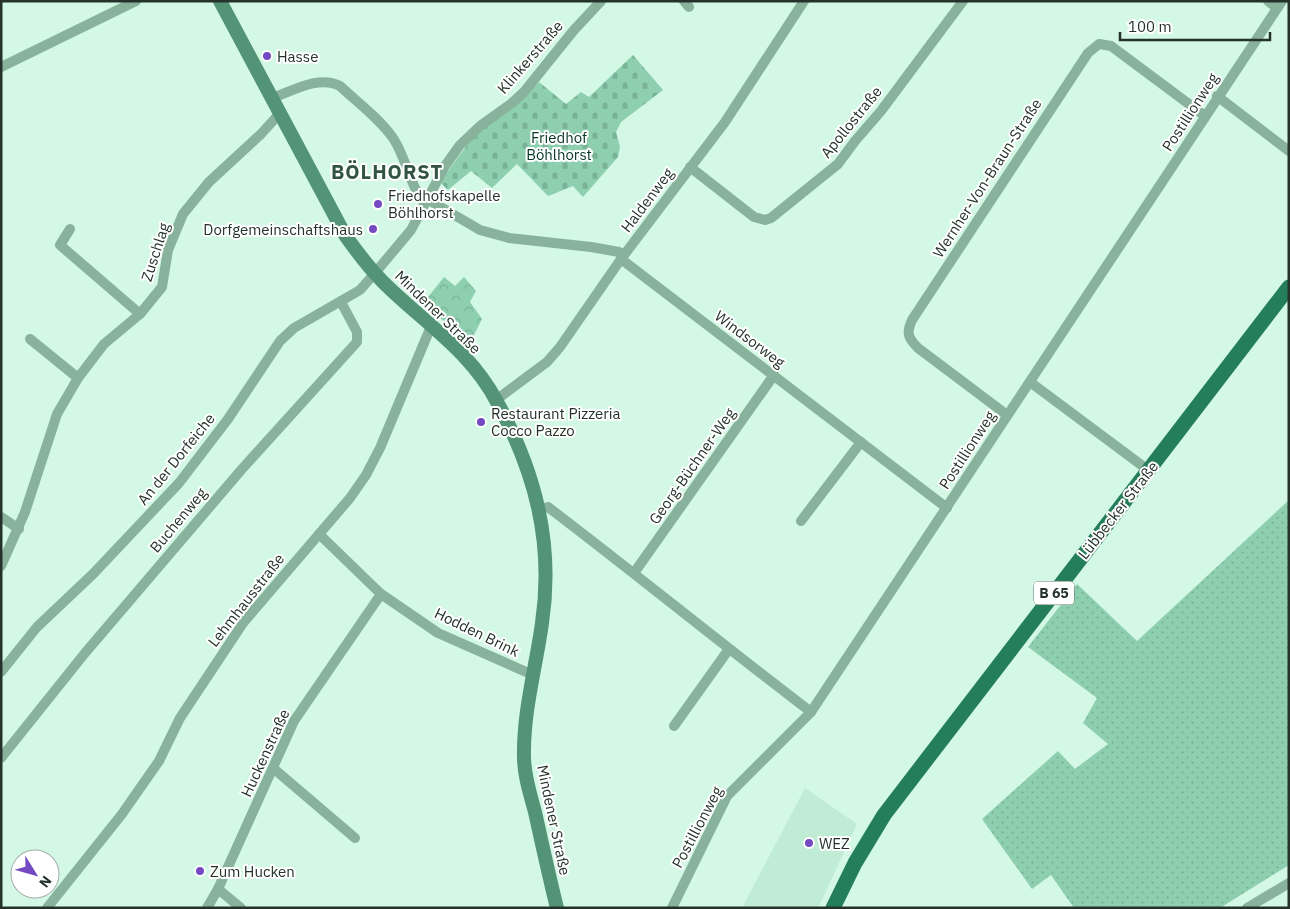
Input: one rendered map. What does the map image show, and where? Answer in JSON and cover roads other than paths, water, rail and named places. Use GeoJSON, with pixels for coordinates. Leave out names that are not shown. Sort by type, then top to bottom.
{"type":"FeatureCollection","features":[{"type":"Feature","properties":{"kind":"main road","name":"Lübbecker Straße"},"geometry":{"type":"LineString","coordinates":[[833,908],[855,863],[884,815],[1289,287]]}},
{"type":"Feature","properties":{"kind":"street"},"geometry":{"type":"LineString","coordinates":[[1,67],[136,1]]}},
{"type":"Feature","properties":{"kind":"street","name":"Mindener Straße"},"geometry":{"type":"LineString","coordinates":[[220,1],[339,225],[375,273],[451,342],[473,367],[496,400],[525,458],[540,509],[546,576],[543,621],[526,720],[524,758],[527,780],[557,908]]}},
{"type":"Feature","properties":{"kind":"street","name":"Klinkerstraße"},"geometry":{"type":"LineString","coordinates":[[375,273],[410,230],[445,166],[460,145],[480,126],[524,92],[574,30],[601,1]]}},
{"type":"Feature","properties":{"kind":"street","name":"Haldenweg"},"geometry":{"type":"LineString","coordinates":[[496,400],[547,362],[560,346],[623,257],[729,115],[804,1]]}},
{"type":"Feature","properties":{"kind":"street","name":"Apollostraße"},"geometry":{"type":"LineString","coordinates":[[690,167],[754,217],[764,220],[771,218],[838,164],[855,140],[881,111],[963,1]]}},
{"type":"Feature","properties":{"kind":"street"},"geometry":{"type":"LineString","coordinates":[[1268,1],[1280,4]]}},
{"type":"Feature","properties":{"kind":"street","name":"Postillionweg"},"geometry":{"type":"LineString","coordinates":[[672,908],[727,796],[811,712],[1217,96],[1280,4]]}},
{"type":"Feature","properties":{"kind":"street","name":"Wernher-Von-Braun-Straße"},"geometry":{"type":"LineString","coordinates":[[1007,415],[918,348],[908,335],[908,328],[912,320],[1088,53],[1099,44],[1111,46],[1204,116]]}},
{"type":"Feature","properties":{"kind":"street"},"geometry":{"type":"LineString","coordinates":[[273,98],[321,81],[334,82],[340,86],[383,126],[392,137],[402,153],[420,198],[426,201]]}},
{"type":"Feature","properties":{"kind":"street"},"geometry":{"type":"LineString","coordinates":[[1217,96],[1289,151]]}},
{"type":"Feature","properties":{"kind":"street","name":"Zuschlag"},"geometry":{"type":"LineString","coordinates":[[1,566],[19,529],[57,414],[78,378],[104,344],[140,314],[162,287],[168,250],[183,214],[209,182],[261,134],[280,113]]}},
{"type":"Feature","properties":{"kind":"street","name":"Windsorweg"},"geometry":{"type":"LineString","coordinates":[[426,201],[440,205],[474,228],[509,238],[619,252],[774,376],[947,508]]}},
{"type":"Feature","properties":{"kind":"street"},"geometry":{"type":"LineString","coordinates":[[70,229],[60,245],[140,314]]}},
{"type":"Feature","properties":{"kind":"street","name":"An der Dorfeiche"},"geometry":{"type":"LineString","coordinates":[[1,672],[37,627],[110,557],[179,483],[228,419],[280,341],[294,328],[360,290],[375,273]]}},
{"type":"Feature","properties":{"kind":"street","name":"Buchenweg"},"geometry":{"type":"LineString","coordinates":[[1,758],[85,653],[235,476],[357,342],[358,332],[341,302]]}},
{"type":"Feature","properties":{"kind":"street","name":"Lehmhausstraße"},"geometry":{"type":"LineString","coordinates":[[47,908],[138,791],[159,760],[180,718],[244,623],[350,498],[366,475],[380,448],[432,324]]}},
{"type":"Feature","properties":{"kind":"street"},"geometry":{"type":"LineString","coordinates":[[30,339],[78,378]]}},
{"type":"Feature","properties":{"kind":"street","name":"Georg-Büchner-Weg"},"geometry":{"type":"LineString","coordinates":[[634,573],[774,376]]}},
{"type":"Feature","properties":{"kind":"street"},"geometry":{"type":"LineString","coordinates":[[1030,382],[1148,470]]}},
{"type":"Feature","properties":{"kind":"street"},"geometry":{"type":"LineString","coordinates":[[800,521],[861,442]]}},
{"type":"Feature","properties":{"kind":"street"},"geometry":{"type":"LineString","coordinates":[[540,509],[548,507],[811,712]]}},
{"type":"Feature","properties":{"kind":"street"},"geometry":{"type":"LineString","coordinates":[[1,517],[19,529]]}},
{"type":"Feature","properties":{"kind":"street","name":"Hodden Brink"},"geometry":{"type":"LineString","coordinates":[[319,534],[381,594],[438,634],[533,675]]}},
{"type":"Feature","properties":{"kind":"street","name":"Huckenstraße"},"geometry":{"type":"LineString","coordinates":[[207,908],[218,889],[294,721],[381,594]]}},
{"type":"Feature","properties":{"kind":"street"},"geometry":{"type":"LineString","coordinates":[[674,726],[729,649]]}},
{"type":"Feature","properties":{"kind":"street"},"geometry":{"type":"LineString","coordinates":[[273,768],[355,838]]}},
{"type":"Feature","properties":{"kind":"street"},"geometry":{"type":"LineString","coordinates":[[1247,908],[1289,883]]}},
{"type":"Feature","properties":{"kind":"street"},"geometry":{"type":"LineString","coordinates":[[218,889],[241,908]]}},
{"type":"Feature","properties":{"kind":"place","name":"Hasse"},"geometry":{"type":"Point","coordinates":[267,56]}},
{"type":"Feature","properties":{"kind":"place","name":"Friedhofskapelle Böhlhorst"},"geometry":{"type":"Point","coordinates":[378,204]}},
{"type":"Feature","properties":{"kind":"place","name":"Dorfgemeinschaftshaus"},"geometry":{"type":"Point","coordinates":[373,229]}},
{"type":"Feature","properties":{"kind":"place","name":"Restaurant Pizzeria Cocco Pazzo"},"geometry":{"type":"Point","coordinates":[481,422]}},
{"type":"Feature","properties":{"kind":"place","name":"WEZ"},"geometry":{"type":"Point","coordinates":[809,843]}},
{"type":"Feature","properties":{"kind":"place","name":"Zum Hucken"},"geometry":{"type":"Point","coordinates":[200,871]}},
{"type":"Feature","properties":{"kind":"district","name":"BÖLHORST"},"geometry":{"type":"Point","coordinates":[387,171]}},
{"type":"Feature","properties":{"kind":"park label","name":"Friedhof Böhlhorst"},"geometry":{"type":"Point","coordinates":[559,146]}}]}
